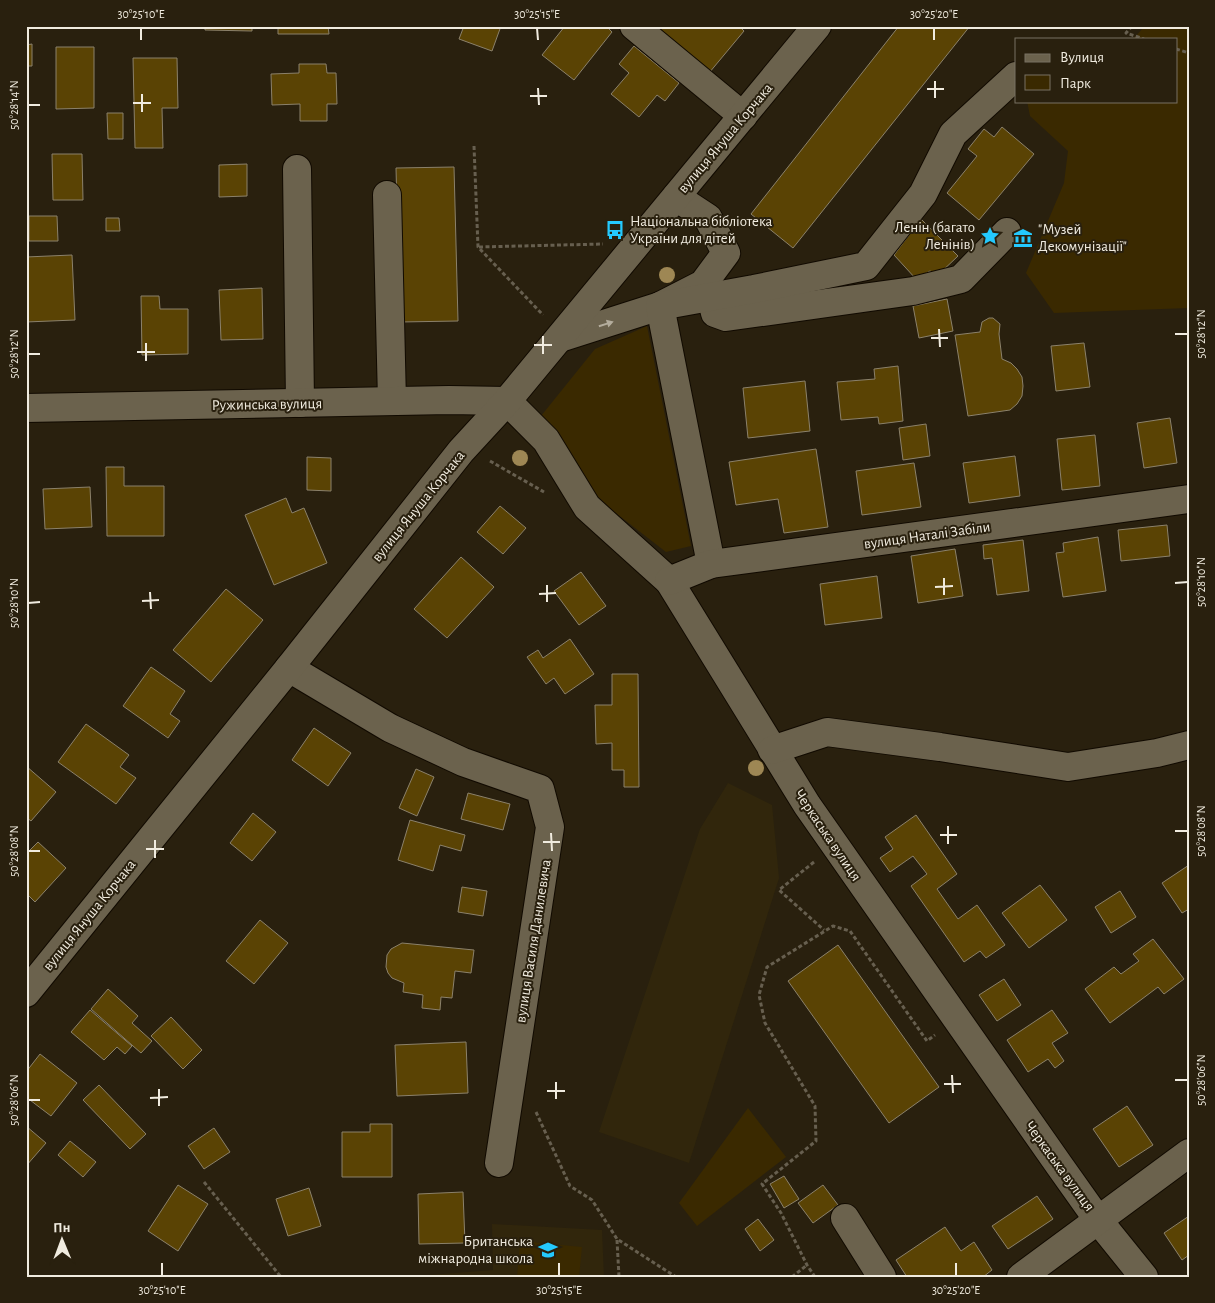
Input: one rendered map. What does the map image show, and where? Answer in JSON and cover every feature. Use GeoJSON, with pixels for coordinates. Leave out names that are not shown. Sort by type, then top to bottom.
{"type":"FeatureCollection","features":[{"type":"Feature","properties":{"kind":"street"},"geometry":{"type":"LineString","coordinates":[[634,26],[743,116]]}},
{"type":"Feature","properties":{"kind":"street","name":"вулиця Януша Корчака"},"geometry":{"type":"LineString","coordinates":[[26,993],[461,452],[508,400],[552,328],[676,197],[818,26]]}},
{"type":"Feature","properties":{"kind":"street"},"geometry":{"type":"LineString","coordinates":[[552,328],[866,266],[923,194],[953,134],[1015,77]]}},
{"type":"Feature","properties":{"kind":"street"},"geometry":{"type":"LineString","coordinates":[[297,169],[300,403]]}},
{"type":"Feature","properties":{"kind":"street"},"geometry":{"type":"LineString","coordinates":[[387,195],[392,401]]}},
{"type":"Feature","properties":{"kind":"street"},"geometry":{"type":"LineString","coordinates":[[660,306],[703,284],[726,253],[708,218],[676,197]]}},
{"type":"Feature","properties":{"kind":"street"},"geometry":{"type":"LineString","coordinates":[[711,296],[715,313],[726,317],[913,291],[961,279],[1007,232]]}},
{"type":"Feature","properties":{"kind":"street"},"geometry":{"type":"LineString","coordinates":[[660,306],[711,564]]}},
{"type":"Feature","properties":{"kind":"street","name":"Ружинська вулиця"},"geometry":{"type":"LineString","coordinates":[[26,408],[508,400]]}},
{"type":"Feature","properties":{"kind":"street","name":"Черкаська вулиця"},"geometry":{"type":"LineString","coordinates":[[508,400],[546,440],[587,507],[669,581],[812,813],[1098,1220],[1144,1277]]}},
{"type":"Feature","properties":{"kind":"street","name":"вулиця Наталі Забіли"},"geometry":{"type":"LineString","coordinates":[[669,581],[711,564],[1189,499]]}},
{"type":"Feature","properties":{"kind":"street","name":"вулиця Василя Данилевича"},"geometry":{"type":"LineString","coordinates":[[289,668],[390,728],[463,762],[540,789],[550,827],[499,1163]]}},
{"type":"Feature","properties":{"kind":"street"},"geometry":{"type":"LineString","coordinates":[[772,750],[827,732],[1068,767],[1157,753],[1189,745]]}},
{"type":"Feature","properties":{"kind":"street"},"geometry":{"type":"LineString","coordinates":[[1021,1277],[1189,1153]]}},
{"type":"Feature","properties":{"kind":"street"},"geometry":{"type":"LineString","coordinates":[[845,1218],[882,1277]]}},
{"type":"Feature","properties":{"kind":"path"},"geometry":{"type":"LineString","coordinates":[[1132,26],[1126,33],[1141,38]]}},
{"type":"Feature","properties":{"kind":"path"},"geometry":{"type":"LineString","coordinates":[[474,146],[478,247],[552,328]]}},
{"type":"Feature","properties":{"kind":"path"},"geometry":{"type":"LineString","coordinates":[[478,247],[609,244]]}},
{"type":"Feature","properties":{"kind":"path"},"geometry":{"type":"LineString","coordinates":[[490,461],[545,493]]}},
{"type":"Feature","properties":{"kind":"path"},"geometry":{"type":"LineString","coordinates":[[819,858],[779,890],[824,930]]}},
{"type":"Feature","properties":{"kind":"path"},"geometry":{"type":"LineString","coordinates":[[815,1277],[781,1213],[762,1184],[816,1141],[815,1106],[766,1023],[759,995],[766,967],[833,926],[850,931],[927,1041],[939,1032]]}},
{"type":"Feature","properties":{"kind":"path"},"geometry":{"type":"LineString","coordinates":[[509,1102],[533,1106],[570,1186],[592,1200],[617,1239],[676,1277]]}},
{"type":"Feature","properties":{"kind":"path"},"geometry":{"type":"LineString","coordinates":[[204,1182],[281,1277]]}},
{"type":"Feature","properties":{"kind":"path"},"geometry":{"type":"LineString","coordinates":[[617,1239],[619,1277]]}},
{"type":"Feature","properties":{"kind":"path"},"geometry":{"type":"LineString","coordinates":[[792,1277],[807,1265]]}},
{"type":"Feature","properties":{"kind":"shaded area"},"geometry":{"type":"Polygon","coordinates":[[[728,783],[772,805],[779,878],[689,1163],[599,1132],[700,829],[728,783]]]}},
{"type":"Feature","properties":{"kind":"shaded area","name":"Британська міжнародна школа"},"geometry":{"type":"Polygon","coordinates":[[[492,1224],[602,1230],[604,1277],[404,1277],[493,1270],[492,1224]]]}},
{"type":"Feature","properties":{"kind":"green space"},"geometry":{"type":"Polygon","coordinates":[[[1145,26],[1189,26],[1189,308],[1054,313],[1026,273],[1064,183],[1068,151],[1030,116],[1027,102],[1178,102],[1178,38],[1134,38],[1145,26]]]}},
{"type":"Feature","properties":{"kind":"green space"},"geometry":{"type":"Polygon","coordinates":[[[647,326],[691,546],[666,552],[599,500],[557,431],[541,416],[595,349],[647,326]]]}},
{"type":"Feature","properties":{"kind":"green space"},"geometry":{"type":"Polygon","coordinates":[[[748,1108],[786,1157],[697,1226],[679,1203],[748,1108]]]}},
{"type":"Feature","properties":{"kind":"green space"},"geometry":{"type":"Polygon","coordinates":[[[520,1241],[582,1247],[579,1277],[517,1277],[520,1241]]]}},
{"type":"Feature","properties":{"kind":"building"},"geometry":{"type":"Polygon","coordinates":[[[205,26],[252,26],[252,31],[205,30],[205,26]]]}},
{"type":"Feature","properties":{"kind":"building"},"geometry":{"type":"Polygon","coordinates":[[[278,26],[328,26],[329,34],[278,34],[278,26]]]}},
{"type":"Feature","properties":{"kind":"building"},"geometry":{"type":"Polygon","coordinates":[[[464,26],[501,26],[492,51],[459,39],[464,26]]]}},
{"type":"Feature","properties":{"kind":"building"},"geometry":{"type":"Polygon","coordinates":[[[565,26],[606,26],[612,32],[574,80],[542,55],[565,26]]]}},
{"type":"Feature","properties":{"kind":"building"},"geometry":{"type":"Polygon","coordinates":[[[654,26],[739,26],[744,31],[709,73],[654,26]]]}},
{"type":"Feature","properties":{"kind":"building"},"geometry":{"type":"Polygon","coordinates":[[[899,26],[970,26],[793,248],[751,214],[899,26]]]}},
{"type":"Feature","properties":{"kind":"building"},"geometry":{"type":"Polygon","coordinates":[[[32,44],[32,66],[26,66],[26,45],[32,44]]]}},
{"type":"Feature","properties":{"kind":"building"},"geometry":{"type":"Polygon","coordinates":[[[634,46],[679,83],[665,101],[657,95],[639,117],[611,94],[629,73],[619,64],[634,46]]]}},
{"type":"Feature","properties":{"kind":"building"},"geometry":{"type":"Polygon","coordinates":[[[56,47],[94,47],[94,108],[56,109],[56,47]]]}},
{"type":"Feature","properties":{"kind":"building"},"geometry":{"type":"Polygon","coordinates":[[[133,58],[177,58],[178,108],[162,108],[163,148],[135,148],[133,58]]]}},
{"type":"Feature","properties":{"kind":"building"},"geometry":{"type":"Polygon","coordinates":[[[299,64],[326,64],[327,73],[336,73],[337,104],[327,104],[327,121],[300,121],[300,104],[272,105],[271,74],[299,73],[299,64]]]}},
{"type":"Feature","properties":{"kind":"building"},"geometry":{"type":"Polygon","coordinates":[[[107,113],[123,113],[123,139],[108,139],[107,113]]]}},
{"type":"Feature","properties":{"kind":"building"},"geometry":{"type":"Polygon","coordinates":[[[1002,127],[1034,154],[979,220],[947,193],[977,156],[968,149],[984,129],[994,137],[1002,127]]]}},
{"type":"Feature","properties":{"kind":"building"},"geometry":{"type":"Polygon","coordinates":[[[52,154],[82,154],[83,200],[53,200],[52,154]]]}},
{"type":"Feature","properties":{"kind":"building"},"geometry":{"type":"Polygon","coordinates":[[[247,164],[247,196],[219,197],[219,165],[247,164]]]}},
{"type":"Feature","properties":{"kind":"building"},"geometry":{"type":"Polygon","coordinates":[[[454,167],[458,321],[400,322],[396,168],[454,167]]]}},
{"type":"Feature","properties":{"kind":"building"},"geometry":{"type":"Polygon","coordinates":[[[29,216],[57,216],[58,241],[29,241],[29,216]]]}},
{"type":"Feature","properties":{"kind":"building"},"geometry":{"type":"Polygon","coordinates":[[[106,218],[119,218],[120,231],[106,231],[106,218]]]}},
{"type":"Feature","properties":{"kind":"building"},"geometry":{"type":"Polygon","coordinates":[[[921,219],[958,256],[938,275],[930,271],[916,279],[894,255],[921,219]]]}},
{"type":"Feature","properties":{"kind":"building"},"geometry":{"type":"Polygon","coordinates":[[[72,255],[75,320],[26,322],[26,257],[72,255]]]}},
{"type":"Feature","properties":{"kind":"building"},"geometry":{"type":"Polygon","coordinates":[[[262,288],[263,339],[221,340],[219,290],[262,288]]]}},
{"type":"Feature","properties":{"kind":"building"},"geometry":{"type":"Polygon","coordinates":[[[141,296],[159,296],[160,309],[188,309],[188,354],[142,355],[141,296]]]}},
{"type":"Feature","properties":{"kind":"building"},"geometry":{"type":"Polygon","coordinates":[[[947,299],[953,331],[919,338],[913,306],[947,299]]]}},
{"type":"Feature","properties":{"kind":"building"},"geometry":{"type":"Polygon","coordinates":[[[993,318],[1000,324],[999,334],[1002,359],[1011,363],[1022,377],[1022,396],[1010,410],[968,416],[955,335],[980,332],[982,322],[993,318]]]}},
{"type":"Feature","properties":{"kind":"building"},"geometry":{"type":"Polygon","coordinates":[[[1084,343],[1090,387],[1056,391],[1051,346],[1084,343]]]}},
{"type":"Feature","properties":{"kind":"building"},"geometry":{"type":"Polygon","coordinates":[[[898,366],[903,421],[879,424],[878,417],[841,420],[837,382],[875,379],[874,369],[898,366]]]}},
{"type":"Feature","properties":{"kind":"building"},"geometry":{"type":"Polygon","coordinates":[[[805,381],[810,431],[748,438],[743,388],[805,381]]]}},
{"type":"Feature","properties":{"kind":"building"},"geometry":{"type":"Polygon","coordinates":[[[1170,418],[1177,463],[1144,468],[1137,423],[1170,418]]]}},
{"type":"Feature","properties":{"kind":"building"},"geometry":{"type":"Polygon","coordinates":[[[926,424],[930,456],[903,460],[899,428],[926,424]]]}},
{"type":"Feature","properties":{"kind":"building"},"geometry":{"type":"Polygon","coordinates":[[[1095,435],[1100,486],[1062,490],[1057,439],[1095,435]]]}},
{"type":"Feature","properties":{"kind":"building"},"geometry":{"type":"Polygon","coordinates":[[[816,449],[828,527],[784,533],[778,499],[736,505],[729,462],[816,449]]]}},
{"type":"Feature","properties":{"kind":"building"},"geometry":{"type":"Polygon","coordinates":[[[1015,456],[1020,496],[969,503],[963,463],[1015,456]]]}},
{"type":"Feature","properties":{"kind":"building"},"geometry":{"type":"Polygon","coordinates":[[[307,457],[331,458],[331,491],[307,490],[307,457]]]}},
{"type":"Feature","properties":{"kind":"building"},"geometry":{"type":"Polygon","coordinates":[[[914,463],[921,507],[862,515],[856,471],[914,463]]]}},
{"type":"Feature","properties":{"kind":"building"},"geometry":{"type":"Polygon","coordinates":[[[106,467],[124,467],[124,486],[164,486],[164,536],[107,536],[106,467]]]}},
{"type":"Feature","properties":{"kind":"building"},"geometry":{"type":"Polygon","coordinates":[[[90,487],[92,527],[45,529],[43,489],[90,487]]]}},
{"type":"Feature","properties":{"kind":"building"},"geometry":{"type":"Polygon","coordinates":[[[286,498],[292,513],[304,508],[327,563],[274,585],[245,515],[286,498]]]}},
{"type":"Feature","properties":{"kind":"building"},"geometry":{"type":"Polygon","coordinates":[[[500,506],[526,528],[503,554],[477,532],[500,506]]]}},
{"type":"Feature","properties":{"kind":"building"},"geometry":{"type":"Polygon","coordinates":[[[1167,525],[1170,556],[1121,561],[1118,530],[1167,525]]]}},
{"type":"Feature","properties":{"kind":"building"},"geometry":{"type":"Polygon","coordinates":[[[1098,537],[1106,591],[1063,597],[1056,553],[1064,552],[1063,543],[1098,537]]]}},
{"type":"Feature","properties":{"kind":"building"},"geometry":{"type":"Polygon","coordinates":[[[1023,540],[1029,591],[997,595],[992,558],[984,559],[983,545],[1023,540]]]}},
{"type":"Feature","properties":{"kind":"building"},"geometry":{"type":"Polygon","coordinates":[[[955,549],[963,596],[918,603],[911,556],[955,549]]]}},
{"type":"Feature","properties":{"kind":"building"},"geometry":{"type":"Polygon","coordinates":[[[461,557],[494,587],[447,638],[414,609],[461,557]]]}},
{"type":"Feature","properties":{"kind":"building"},"geometry":{"type":"Polygon","coordinates":[[[581,572],[606,606],[579,625],[554,591],[581,572]]]}},
{"type":"Feature","properties":{"kind":"building"},"geometry":{"type":"Polygon","coordinates":[[[877,576],[882,618],[825,625],[820,584],[877,576]]]}},
{"type":"Feature","properties":{"kind":"building"},"geometry":{"type":"Polygon","coordinates":[[[226,589],[263,620],[211,682],[173,650],[226,589]]]}},
{"type":"Feature","properties":{"kind":"building"},"geometry":{"type":"Polygon","coordinates":[[[570,639],[594,674],[565,694],[554,678],[546,684],[527,657],[538,650],[543,658],[570,639]]]}},
{"type":"Feature","properties":{"kind":"building"},"geometry":{"type":"Polygon","coordinates":[[[151,667],[185,691],[170,714],[180,721],[168,738],[123,706],[151,667]]]}},
{"type":"Feature","properties":{"kind":"building"},"geometry":{"type":"Polygon","coordinates":[[[612,674],[638,674],[639,787],[624,787],[624,770],[612,770],[612,743],[596,744],[595,705],[612,705],[612,674]]]}},
{"type":"Feature","properties":{"kind":"building"},"geometry":{"type":"Polygon","coordinates":[[[86,724],[129,755],[120,767],[136,778],[116,804],[58,762],[86,724]]]}},
{"type":"Feature","properties":{"kind":"building"},"geometry":{"type":"Polygon","coordinates":[[[314,728],[351,753],[328,786],[292,760],[314,728]]]}},
{"type":"Feature","properties":{"kind":"building"},"geometry":{"type":"Polygon","coordinates":[[[26,766],[56,792],[31,821],[26,817],[26,766]]]}},
{"type":"Feature","properties":{"kind":"building"},"geometry":{"type":"Polygon","coordinates":[[[416,769],[434,777],[417,816],[399,808],[416,769]]]}},
{"type":"Feature","properties":{"kind":"building"},"geometry":{"type":"Polygon","coordinates":[[[468,793],[510,804],[503,830],[461,819],[468,793]]]}},
{"type":"Feature","properties":{"kind":"building"},"geometry":{"type":"Polygon","coordinates":[[[253,813],[276,832],[252,861],[230,843],[253,813]]]}},
{"type":"Feature","properties":{"kind":"building"},"geometry":{"type":"Polygon","coordinates":[[[916,815],[957,874],[937,889],[958,919],[977,905],[1005,945],[986,958],[980,951],[964,962],[911,886],[927,874],[913,856],[890,872],[880,858],[893,849],[885,837],[916,815]]]}},
{"type":"Feature","properties":{"kind":"building"},"geometry":{"type":"Polygon","coordinates":[[[410,820],[465,835],[461,851],[440,845],[433,871],[398,860],[410,820]]]}},
{"type":"Feature","properties":{"kind":"building"},"geometry":{"type":"Polygon","coordinates":[[[38,842],[66,868],[35,902],[26,893],[26,854],[38,842]]]}},
{"type":"Feature","properties":{"kind":"building"},"geometry":{"type":"Polygon","coordinates":[[[1189,865],[1189,909],[1182,913],[1162,883],[1189,865]]]}},
{"type":"Feature","properties":{"kind":"building"},"geometry":{"type":"Polygon","coordinates":[[[1040,885],[1067,920],[1029,948],[1002,913],[1040,885]]]}},
{"type":"Feature","properties":{"kind":"building"},"geometry":{"type":"Polygon","coordinates":[[[462,887],[487,891],[483,916],[458,912],[462,887]]]}},
{"type":"Feature","properties":{"kind":"building"},"geometry":{"type":"Polygon","coordinates":[[[1120,891],[1136,917],[1111,933],[1095,907],[1120,891]]]}},
{"type":"Feature","properties":{"kind":"building"},"geometry":{"type":"Polygon","coordinates":[[[260,920],[288,943],[254,984],[226,961],[260,920]]]}},
{"type":"Feature","properties":{"kind":"building"},"geometry":{"type":"Polygon","coordinates":[[[1153,939],[1184,979],[1164,994],[1158,987],[1110,1023],[1085,989],[1114,967],[1121,974],[1139,961],[1133,954],[1153,939]]]}},
{"type":"Feature","properties":{"kind":"building"},"geometry":{"type":"Polygon","coordinates":[[[402,943],[474,950],[471,973],[455,971],[452,998],[441,997],[440,1010],[422,1008],[423,995],[403,992],[404,983],[392,978],[388,973],[386,967],[387,955],[391,949],[402,943]]]}},
{"type":"Feature","properties":{"kind":"building"},"geometry":{"type":"Polygon","coordinates":[[[838,945],[939,1087],[889,1123],[788,981],[838,945]]]}},
{"type":"Feature","properties":{"kind":"building"},"geometry":{"type":"Polygon","coordinates":[[[1004,979],[1021,1005],[997,1021],[979,995],[1004,979]]]}},
{"type":"Feature","properties":{"kind":"building"},"geometry":{"type":"Polygon","coordinates":[[[108,989],[138,1016],[132,1023],[152,1041],[141,1053],[91,1009],[108,989]]]}},
{"type":"Feature","properties":{"kind":"building"},"geometry":{"type":"Polygon","coordinates":[[[90,1010],[132,1046],[125,1054],[117,1047],[104,1060],[71,1032],[90,1010]]]}},
{"type":"Feature","properties":{"kind":"building"},"geometry":{"type":"Polygon","coordinates":[[[1052,1010],[1068,1033],[1052,1043],[1064,1061],[1055,1068],[1048,1059],[1028,1072],[1007,1040],[1052,1010]]]}},
{"type":"Feature","properties":{"kind":"building"},"geometry":{"type":"Polygon","coordinates":[[[171,1017],[202,1050],[183,1069],[151,1036],[171,1017]]]}},
{"type":"Feature","properties":{"kind":"building"},"geometry":{"type":"Polygon","coordinates":[[[466,1042],[468,1093],[397,1096],[395,1045],[466,1042]]]}},
{"type":"Feature","properties":{"kind":"building"},"geometry":{"type":"Polygon","coordinates":[[[40,1054],[77,1083],[51,1116],[26,1097],[26,1072],[40,1054]]]}},
{"type":"Feature","properties":{"kind":"building"},"geometry":{"type":"Polygon","coordinates":[[[99,1085],[146,1134],[130,1149],[83,1100],[99,1085]]]}},
{"type":"Feature","properties":{"kind":"building"},"geometry":{"type":"Polygon","coordinates":[[[1127,1106],[1153,1145],[1119,1167],[1093,1129],[1127,1106]]]}},
{"type":"Feature","properties":{"kind":"building"},"geometry":{"type":"Polygon","coordinates":[[[370,1124],[392,1124],[392,1177],[342,1177],[342,1132],[370,1132],[370,1124]]]}},
{"type":"Feature","properties":{"kind":"building"},"geometry":{"type":"Polygon","coordinates":[[[26,1126],[46,1143],[26,1166],[26,1126]]]}},
{"type":"Feature","properties":{"kind":"building"},"geometry":{"type":"Polygon","coordinates":[[[214,1128],[230,1152],[204,1169],[188,1146],[214,1128]]]}},
{"type":"Feature","properties":{"kind":"building"},"geometry":{"type":"Polygon","coordinates":[[[70,1141],[96,1162],[83,1177],[58,1155],[70,1141]]]}},
{"type":"Feature","properties":{"kind":"building"},"geometry":{"type":"Polygon","coordinates":[[[784,1176],[799,1199],[784,1208],[770,1184],[784,1176]]]}},
{"type":"Feature","properties":{"kind":"building"},"geometry":{"type":"Polygon","coordinates":[[[178,1185],[208,1204],[178,1251],[148,1231],[178,1185]]]}},
{"type":"Feature","properties":{"kind":"building"},"geometry":{"type":"Polygon","coordinates":[[[823,1185],[838,1205],[813,1223],[798,1203],[823,1185]]]}},
{"type":"Feature","properties":{"kind":"building"},"geometry":{"type":"Polygon","coordinates":[[[309,1188],[321,1226],[288,1236],[276,1199],[309,1188]]]}},
{"type":"Feature","properties":{"kind":"building"},"geometry":{"type":"Polygon","coordinates":[[[463,1192],[465,1243],[419,1244],[418,1194],[463,1192]]]}},
{"type":"Feature","properties":{"kind":"building"},"geometry":{"type":"Polygon","coordinates":[[[1037,1196],[1053,1219],[1008,1249],[992,1226],[1037,1196]]]}},
{"type":"Feature","properties":{"kind":"building"},"geometry":{"type":"Polygon","coordinates":[[[1189,1216],[1189,1255],[1182,1260],[1164,1233],[1189,1216]]]}},
{"type":"Feature","properties":{"kind":"building"},"geometry":{"type":"Polygon","coordinates":[[[758,1219],[774,1240],[760,1251],[745,1229],[758,1219]]]}},
{"type":"Feature","properties":{"kind":"building"},"geometry":{"type":"Polygon","coordinates":[[[945,1227],[961,1251],[974,1242],[992,1270],[983,1277],[907,1277],[896,1260],[945,1227]]]}},
{"type":"Feature","properties":{"kind":"place","name":"Національна бібліотека України для дітей"},"geometry":{"type":"Point","coordinates":[615,230]}},
{"type":"Feature","properties":{"kind":"place","name":"Ленін (багато Ленінів)"},"geometry":{"type":"Point","coordinates":[990,236]}},
{"type":"Feature","properties":{"kind":"place","name":"\"Музей Декомунізації\""},"geometry":{"type":"Point","coordinates":[1023,238]}},
{"type":"Feature","properties":{"kind":"place","name":"Британська міжнародна школа"},"geometry":{"type":"Point","coordinates":[548,1250]}}]}
